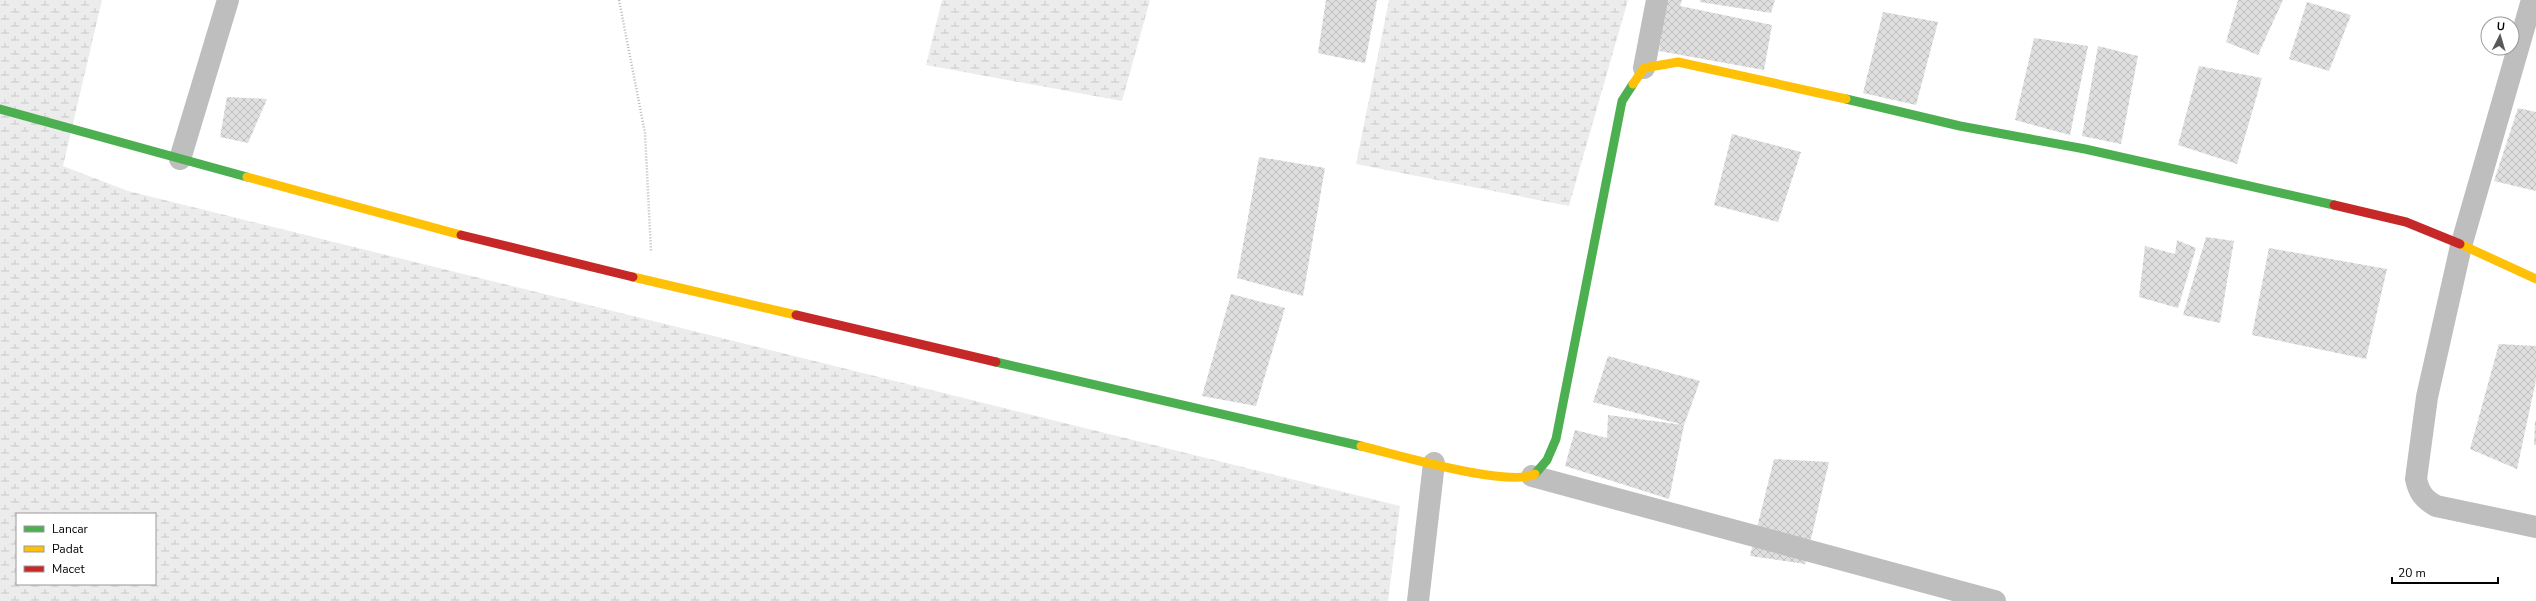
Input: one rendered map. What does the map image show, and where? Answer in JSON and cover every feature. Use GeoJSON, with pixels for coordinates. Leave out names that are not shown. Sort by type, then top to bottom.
{"type":"FeatureCollection","features":[{"type":"Feature","properties":{"kind":"street"},"geometry":{"type":"LineString","coordinates":[[180,159],[228,0]]}},
{"type":"Feature","properties":{"kind":"street"},"geometry":{"type":"LineString","coordinates":[[1532,476],[1546,462],[1556,438],[1622,101],[1644,68],[1657,0]]}},
{"type":"Feature","properties":{"kind":"street"},"geometry":{"type":"LineString","coordinates":[[2532,0],[2528,48],[2461,246],[2427,397],[2416,479],[2418,490],[2425,500],[2436,506],[2536,527]]}},
{"type":"Feature","properties":{"kind":"street"},"geometry":{"type":"LineString","coordinates":[[1644,68],[1678,62],[1764,79],[1960,126],[2084,149],[2406,222],[2436,233],[2461,246],[2536,279]]}},
{"type":"Feature","properties":{"kind":"street"},"geometry":{"type":"LineString","coordinates":[[0,109],[504,247],[1434,463],[1514,477],[1532,476],[1995,601]]}},
{"type":"Feature","properties":{"kind":"street"},"geometry":{"type":"LineString","coordinates":[[1418,601],[1434,463]]}},
{"type":"Feature","properties":{"kind":"path"},"geometry":{"type":"LineString","coordinates":[[619,0],[645,133],[653,282]]}},
{"type":"Feature","properties":{"kind":"green space"},"geometry":{"type":"Polygon","coordinates":[[[0,0],[102,0],[63,166],[128,191],[1400,506],[1388,601],[0,601],[0,0]]]}},
{"type":"Feature","properties":{"kind":"green space"},"geometry":{"type":"Polygon","coordinates":[[[942,0],[1150,0],[1122,101],[926,65],[942,0]]]}},
{"type":"Feature","properties":{"kind":"green space"},"geometry":{"type":"Polygon","coordinates":[[[1389,0],[1628,0],[1569,206],[1356,164],[1389,0]]]}},
{"type":"Feature","properties":{"kind":"building"},"geometry":{"type":"Polygon","coordinates":[[[1326,0],[1377,0],[1365,63],[1318,53],[1326,0]]]}},
{"type":"Feature","properties":{"kind":"building"},"geometry":{"type":"Polygon","coordinates":[[[1666,0],[1682,0],[1680,6],[1772,25],[1764,70],[1659,51],[1666,0]]]}},
{"type":"Feature","properties":{"kind":"building"},"geometry":{"type":"Polygon","coordinates":[[[1700,0],[1775,0],[1771,13],[1700,2],[1700,0]]]}},
{"type":"Feature","properties":{"kind":"building"},"geometry":{"type":"Polygon","coordinates":[[[2238,0],[2283,0],[2258,55],[2226,42],[2238,0]]]}},
{"type":"Feature","properties":{"kind":"building"},"geometry":{"type":"Polygon","coordinates":[[[2307,2],[2351,15],[2329,71],[2289,59],[2307,2]]]}},
{"type":"Feature","properties":{"kind":"building"},"geometry":{"type":"Polygon","coordinates":[[[1883,12],[1938,22],[1916,105],[1863,93],[1883,12]]]}},
{"type":"Feature","properties":{"kind":"building"},"geometry":{"type":"Polygon","coordinates":[[[2034,38],[2088,46],[2070,135],[2015,120],[2034,38]]]}},
{"type":"Feature","properties":{"kind":"building"},"geometry":{"type":"Polygon","coordinates":[[[2098,46],[2138,56],[2121,144],[2082,136],[2098,46]]]}},
{"type":"Feature","properties":{"kind":"building"},"geometry":{"type":"Polygon","coordinates":[[[2199,66],[2262,78],[2237,164],[2178,145],[2199,66]]]}},
{"type":"Feature","properties":{"kind":"building"},"geometry":{"type":"Polygon","coordinates":[[[227,97],[267,99],[248,143],[220,137],[227,97]]]}},
{"type":"Feature","properties":{"kind":"building"},"geometry":{"type":"Polygon","coordinates":[[[2518,108],[2536,112],[2536,191],[2494,181],[2518,108]]]}},
{"type":"Feature","properties":{"kind":"building"},"geometry":{"type":"Polygon","coordinates":[[[1732,134],[1801,152],[1778,222],[1714,205],[1732,134]]]}},
{"type":"Feature","properties":{"kind":"building"},"geometry":{"type":"Polygon","coordinates":[[[1259,157],[1325,168],[1303,296],[1237,278],[1259,157]]]}},
{"type":"Feature","properties":{"kind":"building"},"geometry":{"type":"Polygon","coordinates":[[[2206,237],[2234,241],[2220,323],[2183,315],[2206,237]]]}},
{"type":"Feature","properties":{"kind":"building"},"geometry":{"type":"Polygon","coordinates":[[[2177,240],[2196,248],[2178,308],[2139,297],[2145,246],[2175,254],[2177,240]]]}},
{"type":"Feature","properties":{"kind":"building"},"geometry":{"type":"Polygon","coordinates":[[[2269,248],[2387,269],[2366,359],[2252,335],[2269,248]]]}},
{"type":"Feature","properties":{"kind":"building"},"geometry":{"type":"Polygon","coordinates":[[[1231,294],[1285,308],[1256,406],[1202,396],[1231,294]]]}},
{"type":"Feature","properties":{"kind":"building"},"geometry":{"type":"Polygon","coordinates":[[[2499,344],[2536,346],[2536,380],[2517,469],[2470,449],[2499,344]]]}},
{"type":"Feature","properties":{"kind":"building"},"geometry":{"type":"Polygon","coordinates":[[[1608,356],[1700,381],[1684,425],[1593,402],[1608,356]]]}},
{"type":"Feature","properties":{"kind":"building"},"geometry":{"type":"Polygon","coordinates":[[[1608,415],[1684,425],[1669,499],[1565,466],[1575,430],[1607,438],[1608,415]]]}},
{"type":"Feature","properties":{"kind":"building"},"geometry":{"type":"Polygon","coordinates":[[[2535,421],[2536,445],[2534,445],[2535,421]]]}},
{"type":"Feature","properties":{"kind":"building"},"geometry":{"type":"Polygon","coordinates":[[[1774,459],[1829,462],[1805,564],[1750,556],[1774,459]]]}},
{"type":"Feature","properties":{"kind":"traffic: fast"},"geometry":{"type":"LineString","coordinates":[[1535,474],[1547,460],[1556,439],[1622,101],[1633,84]]}},
{"type":"Feature","properties":{"kind":"traffic: fast"},"geometry":{"type":"LineString","coordinates":[[1846,99],[1960,126],[2085,149],[2334,205]]}},
{"type":"Feature","properties":{"kind":"traffic: fast"},"geometry":{"type":"LineString","coordinates":[[0,109],[247,177]]}},
{"type":"Feature","properties":{"kind":"traffic: fast"},"geometry":{"type":"LineString","coordinates":[[996,362],[1361,446]]}},
{"type":"Feature","properties":{"kind":"traffic: slow"},"geometry":{"type":"LineString","coordinates":[[1633,84],[1644,68],[1678,62],[1846,99]]}},
{"type":"Feature","properties":{"kind":"traffic: slow"},"geometry":{"type":"LineString","coordinates":[[247,177],[461,235]]}},
{"type":"Feature","properties":{"kind":"traffic: slow"},"geometry":{"type":"LineString","coordinates":[[2460,244],[2536,279]]}},
{"type":"Feature","properties":{"kind":"traffic: slow"},"geometry":{"type":"LineString","coordinates":[[633,277],[796,315]]}},
{"type":"Feature","properties":{"kind":"traffic: slow"},"geometry":{"type":"LineString","coordinates":[[1361,446],[1451,468],[1501,477],[1521,477],[1535,474]]}},
{"type":"Feature","properties":{"kind":"traffic: jam"},"geometry":{"type":"LineString","coordinates":[[2334,205],[2406,222],[2460,244]]}},
{"type":"Feature","properties":{"kind":"traffic: jam"},"geometry":{"type":"LineString","coordinates":[[461,235],[633,277]]}},
{"type":"Feature","properties":{"kind":"traffic: jam"},"geometry":{"type":"LineString","coordinates":[[796,315],[996,362]]}}]}
